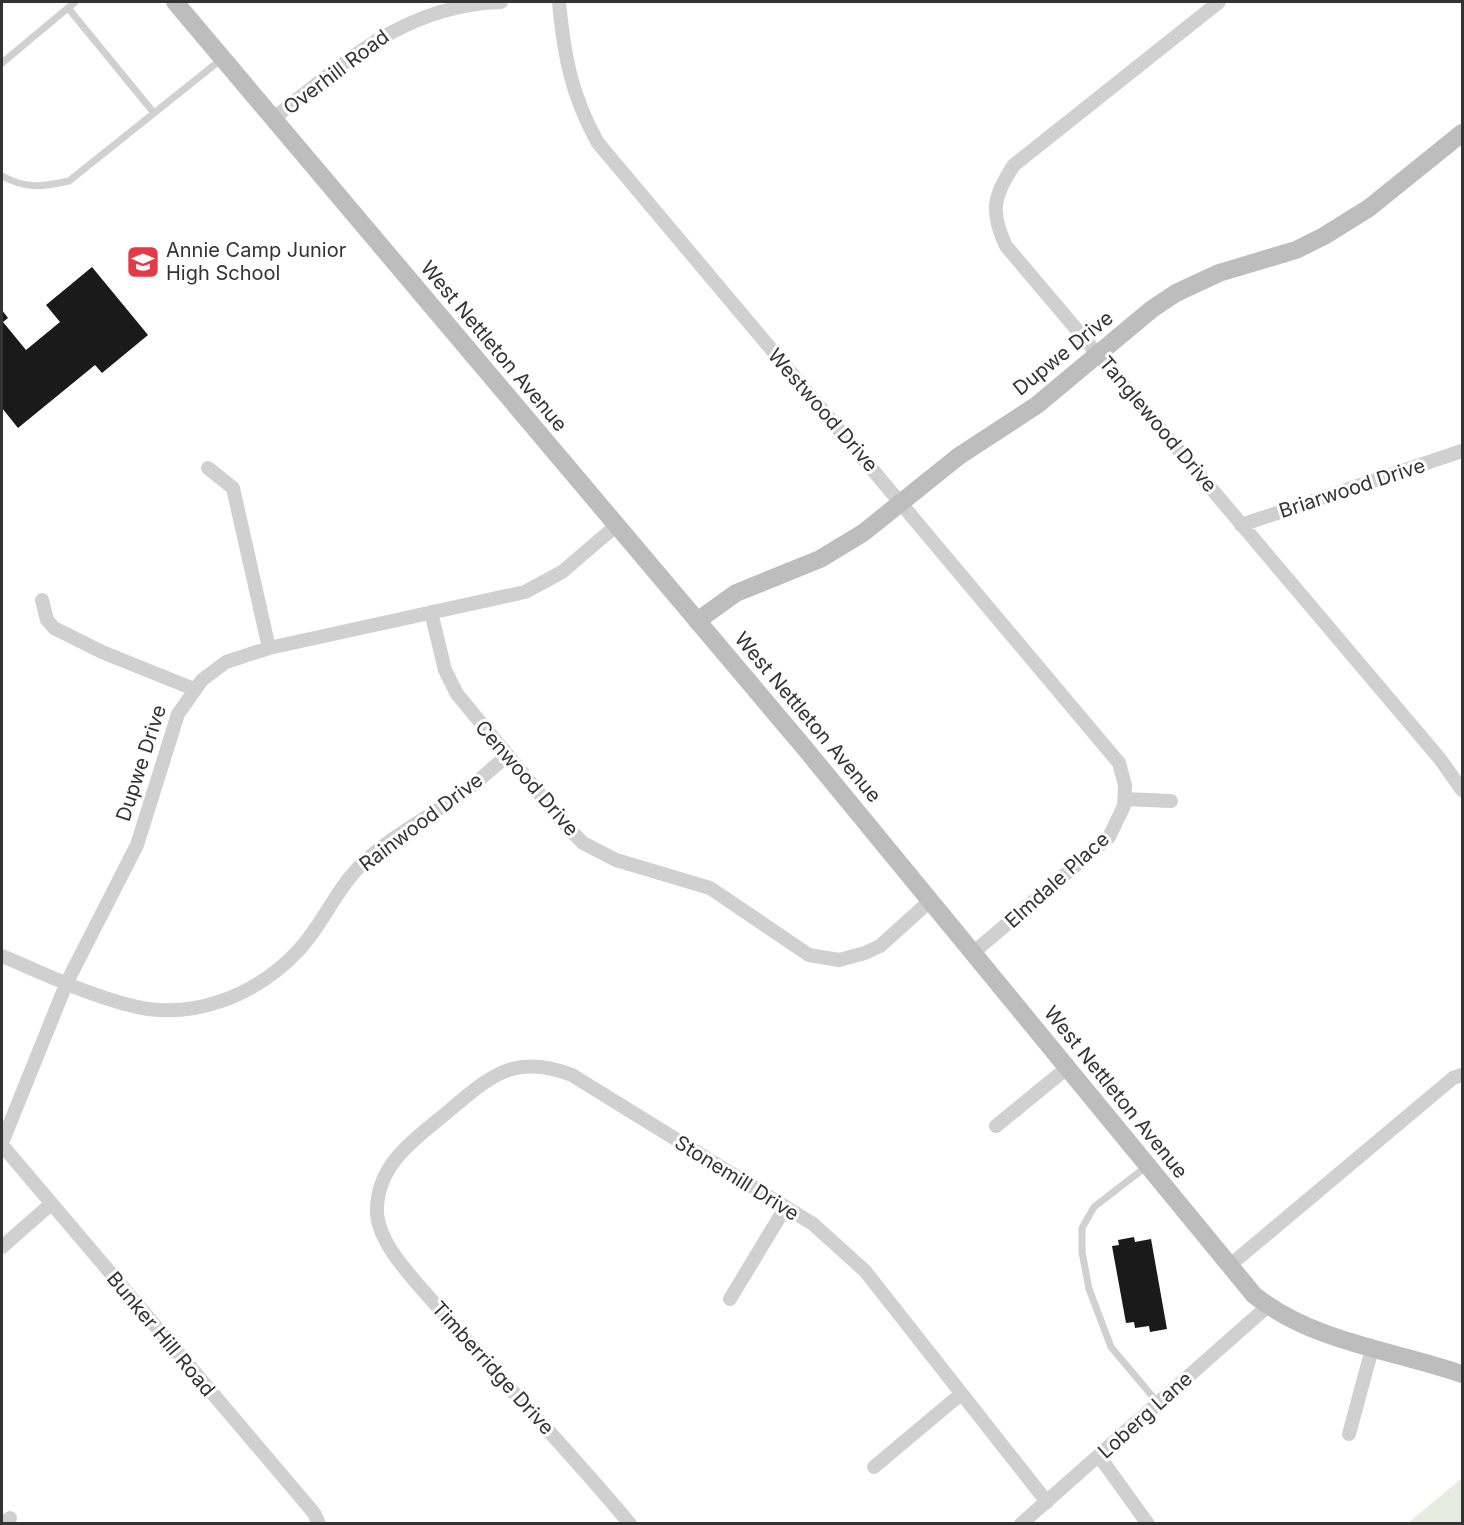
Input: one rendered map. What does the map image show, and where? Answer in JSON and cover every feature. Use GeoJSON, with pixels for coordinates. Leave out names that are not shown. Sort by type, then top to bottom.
{"type":"FeatureCollection","features":[{"type":"Feature","properties":{"kind":"street","name":"West Nettleton Avenue"},"geometry":{"type":"LineString","coordinates":[[176,2],[931,900],[1229,1266],[1268,1306],[1294,1320],[1372,1349],[1462,1374]]}},
{"type":"Feature","properties":{"kind":"street","name":"Overhill Road"},"geometry":{"type":"LineString","coordinates":[[274,118],[364,47],[394,29],[444,10],[480,2],[501,2]]}},
{"type":"Feature","properties":{"kind":"street","name":"Westwood Drive"},"geometry":{"type":"LineString","coordinates":[[560,2],[563,45],[573,89],[583,117],[598,143],[1109,747],[1119,763],[1125,785],[1125,799]]}},
{"type":"Feature","properties":{"kind":"street","name":"Tanglewood Drive"},"geometry":{"type":"LineString","coordinates":[[1219,2],[1014,165],[1000,186],[995,208],[997,227],[1006,246],[1440,759],[1462,790]]}},
{"type":"Feature","properties":{"kind":"street","name":"Dupwe Drive"},"geometry":{"type":"LineString","coordinates":[[697,621],[736,593],[820,559],[863,533],[959,456],[1037,405],[1152,309],[1184,289],[1219,273],[1296,249],[1352,221],[1462,133]]}},
{"type":"Feature","properties":{"kind":"street","name":"Briarwood Drive"},"geometry":{"type":"LineString","coordinates":[[1241,525],[1462,451]]}},
{"type":"Feature","properties":{"kind":"street"},"geometry":{"type":"LineString","coordinates":[[208,468],[233,488],[269,648]]}},
{"type":"Feature","properties":{"kind":"street","name":"Dupwe Drive"},"geometry":{"type":"LineString","coordinates":[[2,1144],[67,982],[137,845],[178,714],[194,689],[226,662],[269,648],[525,592],[562,572],[617,525]]}},
{"type":"Feature","properties":{"kind":"street"},"geometry":{"type":"LineString","coordinates":[[42,600],[47,620],[54,628],[102,652],[194,689]]}},
{"type":"Feature","properties":{"kind":"street","name":"Cenwood Drive"},"geometry":{"type":"LineString","coordinates":[[431,612],[445,670],[457,694],[568,828],[589,847],[624,863],[710,888],[809,955],[839,960],[880,946],[931,900]]}},
{"type":"Feature","properties":{"kind":"street","name":"Rainwood Drive"},"geometry":{"type":"LineString","coordinates":[[2,956],[130,1006],[166,1010],[218,1002],[250,989],[270,977],[297,952],[361,865],[383,846],[462,793],[507,756]]}},
{"type":"Feature","properties":{"kind":"street"},"geometry":{"type":"LineString","coordinates":[[1125,799],[1171,801]]}},
{"type":"Feature","properties":{"kind":"street","name":"Elmdale Place"},"geometry":{"type":"LineString","coordinates":[[974,952],[1101,846],[1116,826],[1125,799]]}},
{"type":"Feature","properties":{"kind":"street","name":"Stonemill Drive"},"geometry":{"type":"LineString","coordinates":[[378,1202],[380,1187],[389,1166],[405,1148],[488,1078],[512,1069],[539,1067],[555,1069],[572,1075],[834,1241],[865,1271],[1047,1502]]}},
{"type":"Feature","properties":{"kind":"street"},"geometry":{"type":"LineString","coordinates":[[996,1126],[1067,1068]]}},
{"type":"Feature","properties":{"kind":"street"},"geometry":{"type":"LineString","coordinates":[[1229,1266],[1453,1078],[1462,1075]]}},
{"type":"Feature","properties":{"kind":"street","name":"Bunker Hill Road"},"geometry":{"type":"LineString","coordinates":[[2,1144],[314,1513],[319,1524]]}},
{"type":"Feature","properties":{"kind":"street","name":"Timberridge Drive"},"geometry":{"type":"LineString","coordinates":[[378,1202],[378,1222],[392,1252],[480,1357],[587,1471],[630,1524]]}},
{"type":"Feature","properties":{"kind":"street"},"geometry":{"type":"LineString","coordinates":[[2,1247],[51,1204]]}},
{"type":"Feature","properties":{"kind":"street"},"geometry":{"type":"LineString","coordinates":[[730,1299],[785,1208]]}},
{"type":"Feature","properties":{"kind":"street","name":"Loberg Lane"},"geometry":{"type":"LineString","coordinates":[[1021,1524],[1268,1306]]}},
{"type":"Feature","properties":{"kind":"street"},"geometry":{"type":"LineString","coordinates":[[1349,1434],[1372,1349]]}},
{"type":"Feature","properties":{"kind":"street"},"geometry":{"type":"LineString","coordinates":[[874,1467],[961,1394]]}},
{"type":"Feature","properties":{"kind":"street"},"geometry":{"type":"LineString","coordinates":[[1099,1456],[1148,1524]]}},
{"type":"Feature","properties":{"kind":"lane"},"geometry":{"type":"LineString","coordinates":[[2,63],[75,2]]}},
{"type":"Feature","properties":{"kind":"lane"},"geometry":{"type":"LineString","coordinates":[[68,8],[154,113]]}},
{"type":"Feature","properties":{"kind":"lane"},"geometry":{"type":"LineString","coordinates":[[2,176],[20,185],[46,186],[69,182],[224,58]]}},
{"type":"Feature","properties":{"kind":"lane"},"geometry":{"type":"LineString","coordinates":[[1147,1166],[1094,1207],[1082,1228],[1082,1252],[1089,1289],[1112,1347],[1158,1403]]}},
{"type":"Feature","properties":{"kind":"shaded area"},"geometry":{"type":"Polygon","coordinates":[[[1462,1478],[1462,1523],[1408,1523],[1462,1478]]]}},
{"type":"Feature","properties":{"kind":"building"},"geometry":{"type":"Polygon","coordinates":[[[92,267],[148,335],[102,373],[95,365],[18,428],[2,408],[2,310],[8,318],[3,322],[26,350],[60,322],[46,305],[92,267]]]}},
{"type":"Feature","properties":{"kind":"building"},"geometry":{"type":"Polygon","coordinates":[[[1134,1237],[1135,1242],[1151,1239],[1167,1329],[1150,1332],[1149,1326],[1135,1328],[1134,1322],[1126,1323],[1112,1246],[1119,1245],[1118,1240],[1134,1237]]]}},
{"type":"Feature","properties":{"kind":"place","name":"Annie Camp Junior High School"},"geometry":{"type":"Point","coordinates":[143,262]}}]}
